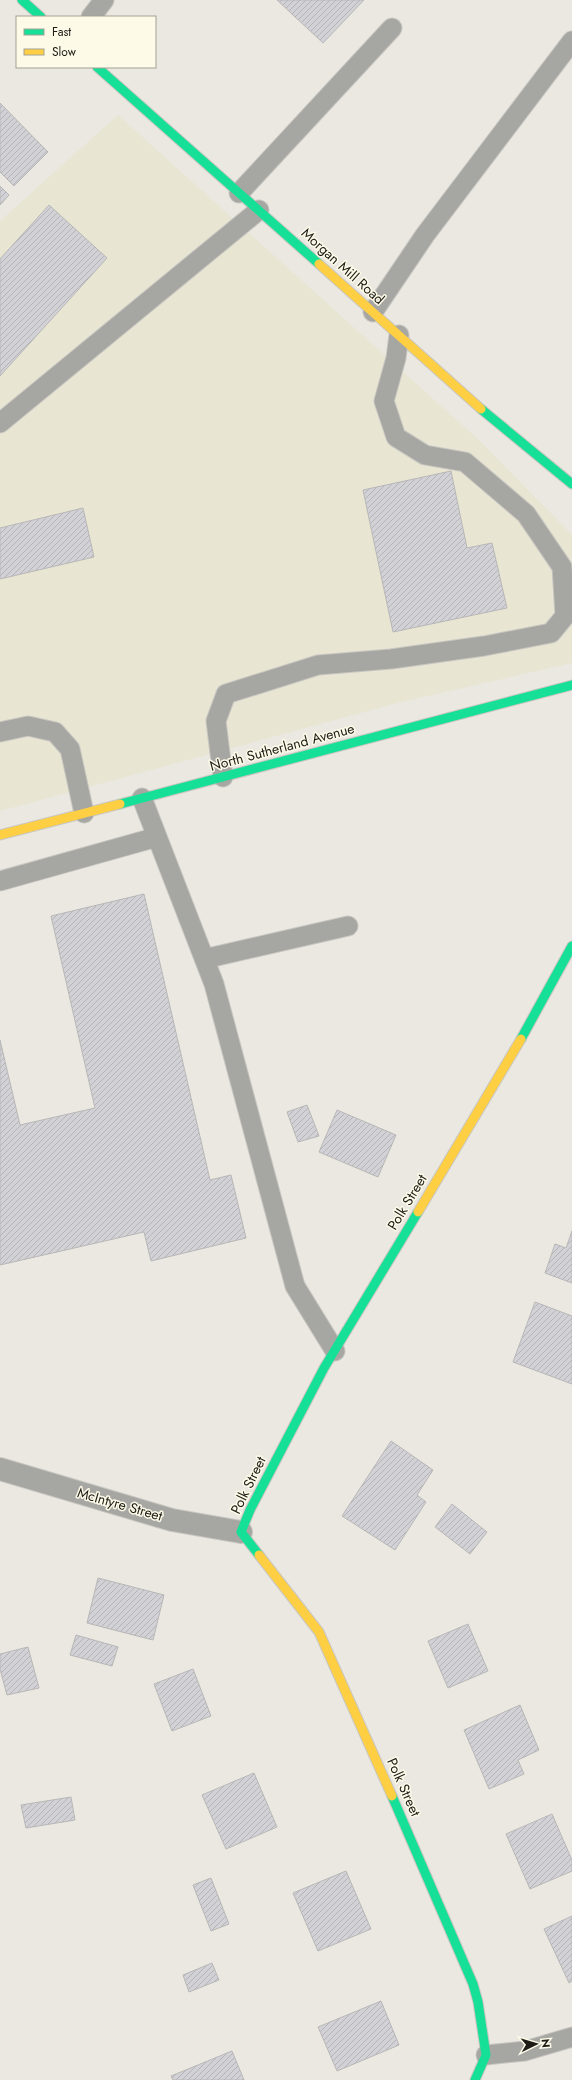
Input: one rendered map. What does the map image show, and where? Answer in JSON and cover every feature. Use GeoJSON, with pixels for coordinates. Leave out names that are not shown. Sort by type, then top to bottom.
{"type":"FeatureCollection","features":[{"type":"Feature","properties":{"kind":"street"},"geometry":{"type":"LineString","coordinates":[[22,0],[40,16]]}},
{"type":"Feature","properties":{"kind":"street","name":"Morgan Mill Road"},"geometry":{"type":"LineString","coordinates":[[98,68],[496,422],[572,484]]}},
{"type":"Feature","properties":{"kind":"street","name":"North Sutherland Avenue"},"geometry":{"type":"LineString","coordinates":[[0,835],[572,685]]}},
{"type":"Feature","properties":{"kind":"street","name":"Polk Street"},"geometry":{"type":"LineString","coordinates":[[486,2055],[478,2002],[473,1984],[404,1822],[319,1632],[241,1532],[250,1510],[334,1350],[540,1006],[572,946]]}},
{"type":"Feature","properties":{"kind":"street","name":"McIntyre Street"},"geometry":{"type":"LineString","coordinates":[[0,1469],[172,1520],[241,1532]]}},
{"type":"Feature","properties":{"kind":"street"},"geometry":{"type":"LineString","coordinates":[[474,2080],[486,2055]]}},
{"type":"Feature","properties":{"kind":"lane"},"geometry":{"type":"LineString","coordinates":[[92,16],[104,0]]}},
{"type":"Feature","properties":{"kind":"lane"},"geometry":{"type":"LineString","coordinates":[[239,193],[392,28]]}},
{"type":"Feature","properties":{"kind":"lane"},"geometry":{"type":"LineString","coordinates":[[372,312],[425,235],[572,41]]}},
{"type":"Feature","properties":{"kind":"lane"},"geometry":{"type":"LineString","coordinates":[[0,423],[54,381],[259,210]]}},
{"type":"Feature","properties":{"kind":"lane"},"geometry":{"type":"LineString","coordinates":[[223,777],[216,721],[226,694],[318,665],[484,646],[551,633],[565,616],[567,562],[526,514],[465,462],[425,456],[396,437],[384,401],[396,358],[399,335]]}},
{"type":"Feature","properties":{"kind":"lane"},"geometry":{"type":"LineString","coordinates":[[0,732],[28,726],[55,732],[70,749],[84,813]]}},
{"type":"Feature","properties":{"kind":"lane"},"geometry":{"type":"LineString","coordinates":[[142,798],[214,984],[295,1286],[334,1350]]}},
{"type":"Feature","properties":{"kind":"lane"},"geometry":{"type":"LineString","coordinates":[[4,880],[157,837]]}},
{"type":"Feature","properties":{"kind":"lane"},"geometry":{"type":"LineString","coordinates":[[204,959],[348,926]]}},
{"type":"Feature","properties":{"kind":"lane"},"geometry":{"type":"LineString","coordinates":[[486,2055],[525,2051],[572,2037]]}},
{"type":"Feature","properties":{"kind":"shaded area"},"geometry":{"type":"Polygon","coordinates":[[[118,115],[481,442],[572,535],[572,663],[401,702],[0,811],[0,221],[118,115]]]}},
{"type":"Feature","properties":{"kind":"building"},"geometry":{"type":"Polygon","coordinates":[[[277,0],[364,0],[323,43],[277,0]]]}},
{"type":"Feature","properties":{"kind":"building"},"geometry":{"type":"Polygon","coordinates":[[[0,103],[48,152],[14,186],[0,172],[0,103]]]}},
{"type":"Feature","properties":{"kind":"building"},"geometry":{"type":"Polygon","coordinates":[[[0,186],[9,195],[0,205],[0,186]]]}},
{"type":"Feature","properties":{"kind":"building"},"geometry":{"type":"Polygon","coordinates":[[[49,205],[107,258],[0,376],[0,259],[49,205]]]}},
{"type":"Feature","properties":{"kind":"building"},"geometry":{"type":"Polygon","coordinates":[[[451,471],[467,548],[492,543],[507,608],[393,632],[363,490],[451,471]]]}},
{"type":"Feature","properties":{"kind":"building"},"geometry":{"type":"Polygon","coordinates":[[[83,508],[94,557],[0,579],[0,528],[83,508]]]}},
{"type":"Feature","properties":{"kind":"building"},"geometry":{"type":"Polygon","coordinates":[[[144,894],[210,1180],[231,1175],[246,1238],[151,1261],[144,1232],[0,1265],[0,1040],[20,1125],[95,1108],[51,916],[144,894]]]}},
{"type":"Feature","properties":{"kind":"building"},"geometry":{"type":"Polygon","coordinates":[[[307,1105],[319,1136],[298,1142],[287,1112],[307,1105]]]}},
{"type":"Feature","properties":{"kind":"building"},"geometry":{"type":"Polygon","coordinates":[[[337,1110],[396,1135],[378,1177],[319,1152],[337,1110]]]}},
{"type":"Feature","properties":{"kind":"building"},"geometry":{"type":"Polygon","coordinates":[[[572,1231],[572,1283],[545,1273],[555,1244],[566,1248],[572,1231]]]}},
{"type":"Feature","properties":{"kind":"building"},"geometry":{"type":"Polygon","coordinates":[[[535,1302],[572,1316],[572,1384],[513,1362],[535,1302]]]}},
{"type":"Feature","properties":{"kind":"building"},"geometry":{"type":"Polygon","coordinates":[[[391,1441],[433,1470],[417,1495],[426,1502],[395,1550],[342,1516],[391,1441]]]}},
{"type":"Feature","properties":{"kind":"building"},"geometry":{"type":"Polygon","coordinates":[[[452,1504],[487,1532],[470,1554],[435,1527],[452,1504]]]}},
{"type":"Feature","properties":{"kind":"building"},"geometry":{"type":"Polygon","coordinates":[[[98,1578],[164,1595],[153,1640],[87,1623],[98,1578]]]}},
{"type":"Feature","properties":{"kind":"building"},"geometry":{"type":"Polygon","coordinates":[[[468,1624],[488,1671],[448,1688],[428,1641],[468,1624]]]}},
{"type":"Feature","properties":{"kind":"building"},"geometry":{"type":"Polygon","coordinates":[[[76,1635],[118,1647],[112,1666],[70,1655],[76,1635]]]}},
{"type":"Feature","properties":{"kind":"building"},"geometry":{"type":"Polygon","coordinates":[[[28,1647],[39,1688],[7,1695],[0,1669],[0,1654],[28,1647]]]}},
{"type":"Feature","properties":{"kind":"building"},"geometry":{"type":"Polygon","coordinates":[[[193,1669],[211,1716],[172,1731],[154,1684],[193,1669]]]}},
{"type":"Feature","properties":{"kind":"building"},"geometry":{"type":"Polygon","coordinates":[[[520,1705],[539,1750],[518,1760],[524,1774],[489,1789],[464,1730],[520,1705]]]}},
{"type":"Feature","properties":{"kind":"building"},"geometry":{"type":"Polygon","coordinates":[[[254,1773],[277,1827],[226,1849],[202,1795],[254,1773]]]}},
{"type":"Feature","properties":{"kind":"building"},"geometry":{"type":"Polygon","coordinates":[[[71,1797],[75,1820],[26,1828],[21,1805],[71,1797]]]}},
{"type":"Feature","properties":{"kind":"building"},"geometry":{"type":"Polygon","coordinates":[[[552,1814],[572,1860],[572,1871],[530,1889],[506,1834],[552,1814]]]}},
{"type":"Feature","properties":{"kind":"building"},"geometry":{"type":"Polygon","coordinates":[[[346,1871],[371,1929],[318,1951],[293,1893],[346,1871]]]}},
{"type":"Feature","properties":{"kind":"building"},"geometry":{"type":"Polygon","coordinates":[[[211,1878],[229,1924],[211,1931],[193,1885],[211,1878]]]}},
{"type":"Feature","properties":{"kind":"building"},"geometry":{"type":"Polygon","coordinates":[[[572,1916],[572,1981],[569,1983],[544,1929],[572,1916]]]}},
{"type":"Feature","properties":{"kind":"building"},"geometry":{"type":"Polygon","coordinates":[[[212,1963],[219,1980],[189,1992],[183,1975],[212,1963]]]}},
{"type":"Feature","properties":{"kind":"building"},"geometry":{"type":"Polygon","coordinates":[[[381,2001],[399,2045],[337,2071],[318,2027],[381,2001]]]}},
{"type":"Feature","properties":{"kind":"building"},"geometry":{"type":"Polygon","coordinates":[[[232,2051],[244,2080],[173,2080],[171,2076],[232,2051]]]}},
{"type":"Feature","properties":{"kind":"traffic: fast"},"geometry":{"type":"LineString","coordinates":[[22,0],[40,16]]}},
{"type":"Feature","properties":{"kind":"traffic: fast"},"geometry":{"type":"LineString","coordinates":[[98,68],[319,264]]}},
{"type":"Feature","properties":{"kind":"traffic: fast"},"geometry":{"type":"LineString","coordinates":[[481,409],[572,484]]}},
{"type":"Feature","properties":{"kind":"traffic: fast"},"geometry":{"type":"LineString","coordinates":[[120,804],[572,685]]}},
{"type":"Feature","properties":{"kind":"traffic: fast"},"geometry":{"type":"LineString","coordinates":[[521,1039],[572,946]]}},
{"type":"Feature","properties":{"kind":"traffic: fast"},"geometry":{"type":"LineString","coordinates":[[259,1555],[241,1532],[250,1510],[324,1368],[418,1212]]}},
{"type":"Feature","properties":{"kind":"traffic: fast"},"geometry":{"type":"LineString","coordinates":[[392,1796],[473,1984],[478,2002],[486,2055],[475,2080]]}},
{"type":"Feature","properties":{"kind":"traffic: slow"},"geometry":{"type":"LineString","coordinates":[[319,264],[481,409]]}},
{"type":"Feature","properties":{"kind":"traffic: slow"},"geometry":{"type":"LineString","coordinates":[[0,835],[120,804]]}},
{"type":"Feature","properties":{"kind":"traffic: slow"},"geometry":{"type":"LineString","coordinates":[[418,1212],[521,1039]]}},
{"type":"Feature","properties":{"kind":"traffic: slow"},"geometry":{"type":"LineString","coordinates":[[259,1555],[319,1632],[392,1796]]}}]}
